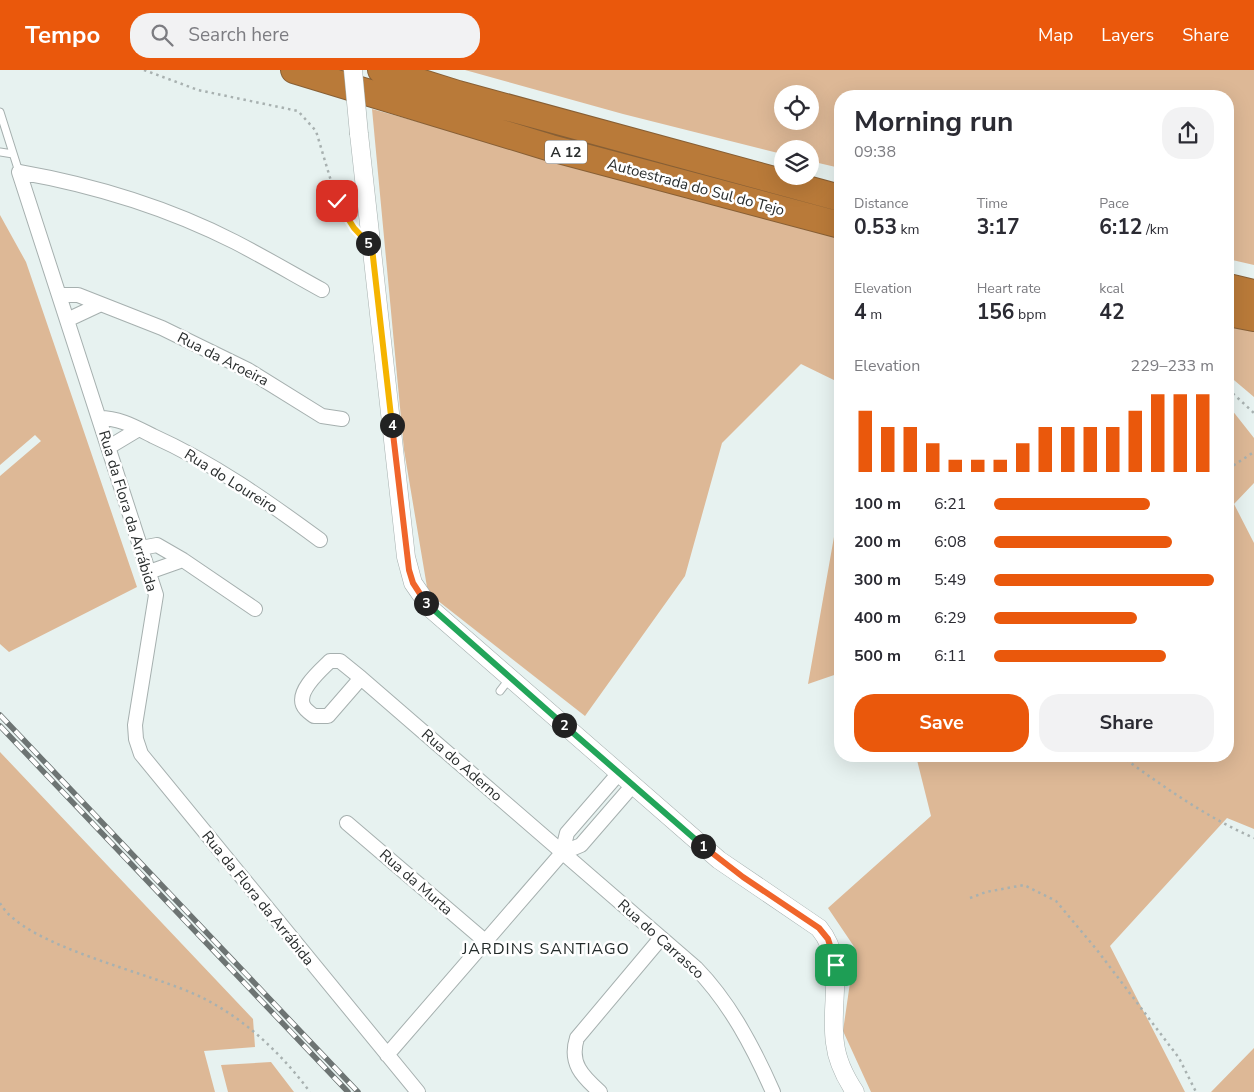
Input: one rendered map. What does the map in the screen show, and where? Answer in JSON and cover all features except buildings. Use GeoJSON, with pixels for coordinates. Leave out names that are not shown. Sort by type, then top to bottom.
{"type":"FeatureCollection","features":[{"type":"Feature","properties":{"kind":"highway","name":"Autoestrada do Sul do Tejo"},"geometry":{"type":"LineString","coordinates":[[294,70],[552,148],[834,223]]}},
{"type":"Feature","properties":{"kind":"highway","name":"Autoestrada do Sul do Tejo"},"geometry":{"type":"LineString","coordinates":[[381,70],[486,102],[834,196]]}},
{"type":"Feature","properties":{"kind":"highway"},"geometry":{"type":"LineString","coordinates":[[1234,288],[1254,293]]}},
{"type":"Feature","properties":{"kind":"highway"},"geometry":{"type":"LineString","coordinates":[[1234,314],[1254,318]]}},
{"type":"Feature","properties":{"kind":"street"},"geometry":{"type":"LineString","coordinates":[[353,70],[409,570],[420,596],[505,684],[619,773],[719,860],[806,917],[819,928],[828,939],[836,965],[835,1043],[843,1071],[855,1092]]}},
{"type":"Feature","properties":{"kind":"street"},"geometry":{"type":"LineString","coordinates":[[19,172],[80,185],[183,219],[235,242],[322,290]]}},
{"type":"Feature","properties":{"kind":"street","name":"Rua da Flora da Arrábida"},"geometry":{"type":"LineString","coordinates":[[19,172],[156,595],[135,724],[136,739],[141,754],[418,1092]]}},
{"type":"Feature","properties":{"kind":"street","name":"Rua da Aroeira"},"geometry":{"type":"LineString","coordinates":[[59,295],[78,295],[99,305],[141,319],[200,346],[262,378],[322,416],[342,419]]}},
{"type":"Feature","properties":{"kind":"street"},"geometry":{"type":"LineString","coordinates":[[67,320],[99,305]]}},
{"type":"Feature","properties":{"kind":"street","name":"Rua do Loureiro"},"geometry":{"type":"LineString","coordinates":[[99,418],[116,418],[187,452],[232,478],[320,540]]}},
{"type":"Feature","properties":{"kind":"street"},"geometry":{"type":"LineString","coordinates":[[108,447],[138,429]]}},
{"type":"Feature","properties":{"kind":"street"},"geometry":{"type":"LineString","coordinates":[[141,548],[157,545],[183,560],[255,609]]}},
{"type":"Feature","properties":{"kind":"street"},"geometry":{"type":"LineString","coordinates":[[149,572],[183,560]]}},
{"type":"Feature","properties":{"kind":"street","name":"Rua do Aderno"},"geometry":{"type":"LineString","coordinates":[[361,678],[562,852]]}},
{"type":"Feature","properties":{"kind":"street"},"geometry":{"type":"LineString","coordinates":[[387,1055],[562,852],[567,833],[619,773]]}},
{"type":"Feature","properties":{"kind":"street"},"geometry":{"type":"LineString","coordinates":[[562,852],[581,845],[633,785]]}},
{"type":"Feature","properties":{"kind":"street"},"geometry":{"type":"LineString","coordinates":[[603,791],[617,804]]}},
{"type":"Feature","properties":{"kind":"street","name":"Rua da Murta"},"geometry":{"type":"LineString","coordinates":[[347,823],[485,942]]}},
{"type":"Feature","properties":{"kind":"street","name":"Rua do Carrasco"},"geometry":{"type":"LineString","coordinates":[[562,852],[696,968],[723,1000],[774,1092]]}},
{"type":"Feature","properties":{"kind":"street"},"geometry":{"type":"LineString","coordinates":[[600,1092],[586,1080],[576,1066],[574,1047],[577,1038],[661,938]]}},
{"type":"Feature","properties":{"kind":"lane"},"geometry":{"type":"LineString","coordinates":[[0,112],[19,172]]}},
{"type":"Feature","properties":{"kind":"lane"},"geometry":{"type":"LineString","coordinates":[[0,152],[13,154]]}},
{"type":"Feature","properties":{"kind":"path"},"geometry":{"type":"LineString","coordinates":[[144,70],[198,90],[298,111],[316,131],[337,201],[354,228],[372,248]]}},
{"type":"Feature","properties":{"kind":"path"},"geometry":{"type":"LineString","coordinates":[[1234,395],[1254,413]]}},
{"type":"Feature","properties":{"kind":"path"},"geometry":{"type":"LineString","coordinates":[[1234,465],[1254,452]]}},
{"type":"Feature","properties":{"kind":"path"},"geometry":{"type":"LineString","coordinates":[[1129,762],[1183,800],[1228,827],[1254,838]]}},
{"type":"Feature","properties":{"kind":"path"},"geometry":{"type":"LineString","coordinates":[[970,898],[986,892],[1024,885],[1056,900],[1097,950],[1179,1058],[1196,1092]]}},
{"type":"Feature","properties":{"kind":"path"},"geometry":{"type":"LineString","coordinates":[[0,903],[6,915],[40,937],[203,998],[251,1028],[287,1061],[310,1092]]}},
{"type":"Feature","properties":{"kind":"shaded area"},"geometry":{"type":"Polygon","coordinates":[[[465,70],[1254,70],[1254,265],[1234,260],[1234,90],[834,90],[834,167],[819,163],[819,140],[774,140],[774,152],[623,114],[465,70]]]}},
{"type":"Feature","properties":{"kind":"shaded area"},"geometry":{"type":"Polygon","coordinates":[[[372,109],[751,215],[834,235],[834,380],[801,364],[722,443],[685,576],[585,716],[428,593],[404,450],[372,109]]]}},
{"type":"Feature","properties":{"kind":"shaded area"},"geometry":{"type":"Polygon","coordinates":[[[0,215],[26,262],[137,587],[9,652],[0,644],[0,476],[41,441],[35,435],[0,465],[0,215]]]}},
{"type":"Feature","properties":{"kind":"shaded area"},"geometry":{"type":"Polygon","coordinates":[[[1234,326],[1254,331],[1254,397],[1234,380],[1234,326]]]}},
{"type":"Feature","properties":{"kind":"shaded area"},"geometry":{"type":"Polygon","coordinates":[[[1234,413],[1254,438],[1254,483],[1234,504],[1234,413]]]}},
{"type":"Feature","properties":{"kind":"shaded area"},"geometry":{"type":"Polygon","coordinates":[[[1234,504],[1254,543],[1254,829],[1227,818],[1110,946],[1185,1092],[871,1092],[843,1031],[855,948],[828,908],[931,816],[918,762],[1234,762],[1234,504]]]}},
{"type":"Feature","properties":{"kind":"shaded area"},"geometry":{"type":"Polygon","coordinates":[[[834,537],[834,675],[808,684],[834,537]]]}},
{"type":"Feature","properties":{"kind":"shaded area"},"geometry":{"type":"Polygon","coordinates":[[[0,752],[253,1019],[255,1047],[204,1051],[215,1092],[0,1092],[0,752]]]}},
{"type":"Feature","properties":{"kind":"shaded area"},"geometry":{"type":"Polygon","coordinates":[[[1254,1048],[1254,1092],[1211,1092],[1254,1048]]]}},
{"type":"Feature","properties":{"kind":"shaded area"},"geometry":{"type":"Polygon","coordinates":[[[271,1062],[294,1092],[228,1092],[221,1065],[271,1062]]]}},
{"type":"Feature","properties":{"kind":"railway"},"geometry":{"type":"LineString","coordinates":[[0,715],[358,1092]]}},
{"type":"Feature","properties":{"kind":"railway"},"geometry":{"type":"LineString","coordinates":[[0,726],[348,1092]]}},
{"type":"Feature","properties":{"kind":"district","name":"JARDINS SANTIAGO"},"geometry":{"type":"Point","coordinates":[546,949]}},
{"type":"Feature","properties":{"kind":"route"},"geometry":{"type":"LineString","coordinates":[[337,201],[354,228],[372,248],[406,557],[413,583],[420,596],[431,609],[719,860],[806,917],[819,928],[828,939],[836,965]]}}]}
